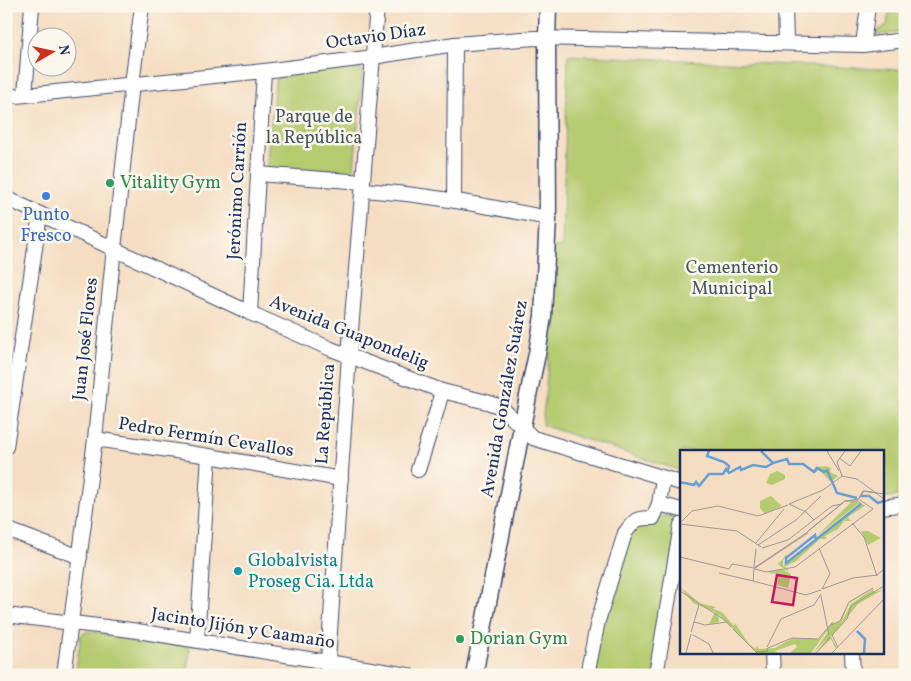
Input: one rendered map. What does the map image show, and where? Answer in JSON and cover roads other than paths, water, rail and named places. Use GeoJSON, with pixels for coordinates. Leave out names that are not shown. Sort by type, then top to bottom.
{"type":"FeatureCollection","features":[{"type":"Feature","properties":{"kind":"main road","name":"Avenida González Suárez"},"geometry":{"type":"LineString","coordinates":[[474,675],[537,354],[542,316],[548,218],[548,6]]}},
{"type":"Feature","properties":{"kind":"street"},"geometry":{"type":"LineString","coordinates":[[25,95],[32,6]]}},
{"type":"Feature","properties":{"kind":"street","name":"Juan José Flores"},"geometry":{"type":"LineString","coordinates":[[64,675],[95,439],[132,84],[142,6]]}},
{"type":"Feature","properties":{"kind":"street","name":"La República"},"geometry":{"type":"LineString","coordinates":[[328,668],[349,356],[377,6]]}},
{"type":"Feature","properties":{"kind":"street"},"geometry":{"type":"LineString","coordinates":[[785,6],[786,43]]}},
{"type":"Feature","properties":{"kind":"street"},"geometry":{"type":"LineString","coordinates":[[863,45],[868,6]]}},
{"type":"Feature","properties":{"kind":"street","name":"Octavio Díaz"},"geometry":{"type":"LineString","coordinates":[[6,97],[264,71],[374,57],[455,44],[534,38],[863,45],[905,40]]}},
{"type":"Feature","properties":{"kind":"street"},"geometry":{"type":"LineString","coordinates":[[454,200],[455,44]]}},
{"type":"Feature","properties":{"kind":"street","name":"Jerónimo Carrión"},"geometry":{"type":"LineString","coordinates":[[250,313],[264,71]]}},
{"type":"Feature","properties":{"kind":"street"},"geometry":{"type":"LineString","coordinates":[[258,174],[363,186],[382,191],[454,200],[548,218]]}},
{"type":"Feature","properties":{"kind":"street","name":"Avenida Guapondelig"},"geometry":{"type":"LineString","coordinates":[[6,198],[250,313],[349,356],[442,391],[501,407],[533,438],[680,483]]}},
{"type":"Feature","properties":{"kind":"street"},"geometry":{"type":"LineString","coordinates":[[6,447],[40,214]]}},
{"type":"Feature","properties":{"kind":"street"},"geometry":{"type":"LineString","coordinates":[[418,470],[442,391]]}},
{"type":"Feature","properties":{"kind":"street","name":"Pedro Fermín Cevallos"},"geometry":{"type":"LineString","coordinates":[[95,439],[209,456],[341,479]]}},
{"type":"Feature","properties":{"kind":"street"},"geometry":{"type":"LineString","coordinates":[[197,640],[209,456]]}},
{"type":"Feature","properties":{"kind":"street"},"geometry":{"type":"LineString","coordinates":[[587,675],[598,621],[625,533],[633,522],[642,518],[653,518],[659,504],[663,478]]}},
{"type":"Feature","properties":{"kind":"street"},"geometry":{"type":"LineString","coordinates":[[659,504],[680,510]]}},
{"type":"Feature","properties":{"kind":"street"},"geometry":{"type":"LineString","coordinates":[[884,507],[905,504]]}},
{"type":"Feature","properties":{"kind":"street"},"geometry":{"type":"LineString","coordinates":[[6,529],[80,557]]}},
{"type":"Feature","properties":{"kind":"street"},"geometry":{"type":"LineString","coordinates":[[656,675],[680,531]]}},
{"type":"Feature","properties":{"kind":"street","name":"Jacinto Jijón y Caamaño"},"geometry":{"type":"LineString","coordinates":[[6,615],[197,640],[328,668],[408,675]]}},
{"type":"Feature","properties":{"kind":"street"},"geometry":{"type":"LineString","coordinates":[[772,654],[773,675]]}},
{"type":"Feature","properties":{"kind":"street"},"geometry":{"type":"LineString","coordinates":[[852,654],[853,675]]}},
{"type":"Feature","properties":{"kind":"place","name":"Vitality Gym"},"geometry":{"type":"Point","coordinates":[110,183]}},
{"type":"Feature","properties":{"kind":"place","name":"Punto Fresco"},"geometry":{"type":"Point","coordinates":[46,196]}},
{"type":"Feature","properties":{"kind":"place","name":"Globalvista Proseg Cia. Ltda"},"geometry":{"type":"Point","coordinates":[238,571]}},
{"type":"Feature","properties":{"kind":"place","name":"Dorian Gym"},"geometry":{"type":"Point","coordinates":[460,639]}},
{"type":"Feature","properties":{"kind":"park label","name":"Parque de la República"},"geometry":{"type":"Point","coordinates":[314,127]}},
{"type":"Feature","properties":{"kind":"park label","name":"Cementerio Municipal"},"geometry":{"type":"Point","coordinates":[732,278]}}]}
